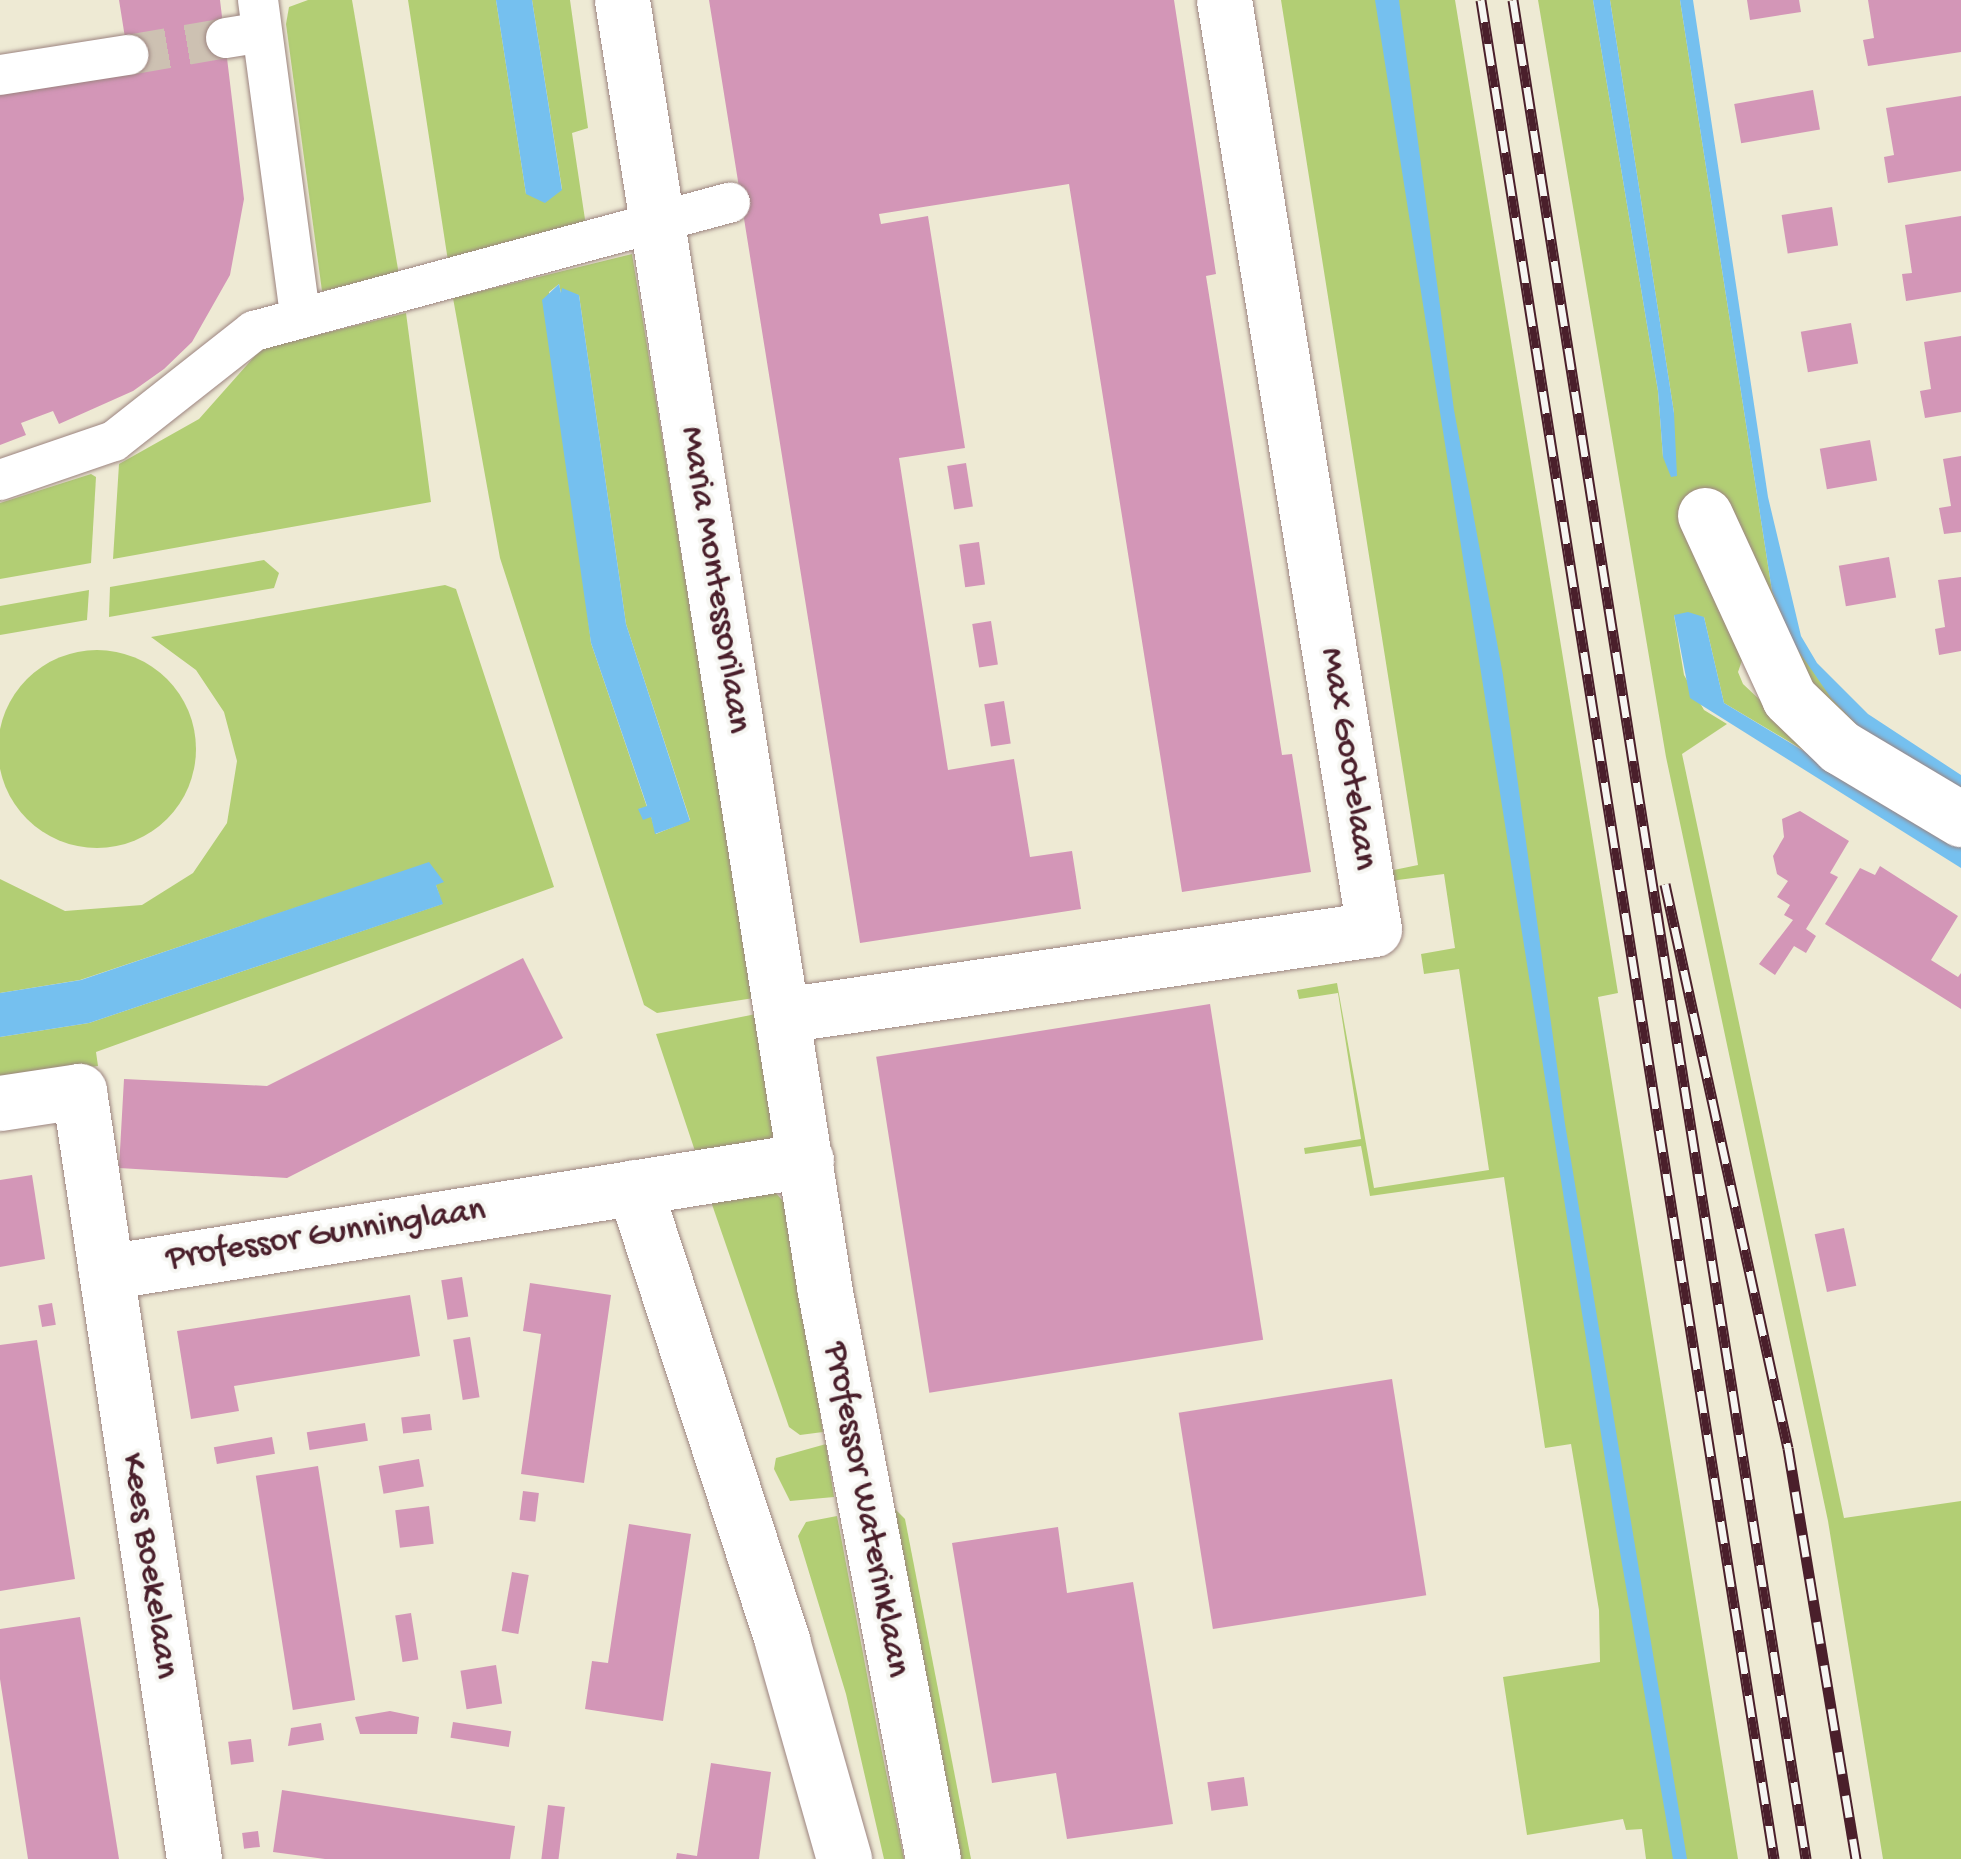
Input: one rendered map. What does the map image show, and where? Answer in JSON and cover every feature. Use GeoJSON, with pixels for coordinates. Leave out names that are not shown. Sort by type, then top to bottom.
{"type":"FeatureCollection","features":[{"type":"Feature","properties":{"kind":"street","name":"Maria Montessorilaan"},"geometry":{"type":"LineString","coordinates":[[622,0],[806,1160]]}},
{"type":"Feature","properties":{"kind":"street","name":"Max Gootelaan"},"geometry":{"type":"LineString","coordinates":[[783,1015],[1374,929],[1224,0]]}},
{"type":"Feature","properties":{"kind":"street"},"geometry":{"type":"LineString","coordinates":[[257,16],[300,316]]}},
{"type":"Feature","properties":{"kind":"street"},"geometry":{"type":"LineString","coordinates":[[0,74],[128,56]]}},
{"type":"Feature","properties":{"kind":"street"},"geometry":{"type":"LineString","coordinates":[[0,480],[114,440],[254,331],[730,203]]}},
{"type":"Feature","properties":{"kind":"street"},"geometry":{"type":"LineString","coordinates":[[1705,514],[1776,678],[1808,720],[1961,819]]}},
{"type":"Feature","properties":{"kind":"street"},"geometry":{"type":"LineString","coordinates":[[0,1104],[79,1091],[106,1272]]}},
{"type":"Feature","properties":{"kind":"street","name":"Professor Gunninglaan"},"geometry":{"type":"LineString","coordinates":[[106,1272],[806,1160]]}},
{"type":"Feature","properties":{"kind":"street","name":"Professor Waterinklaan"},"geometry":{"type":"LineString","coordinates":[[806,1160],[854,1466],[933,1859]]}},
{"type":"Feature","properties":{"kind":"street"},"geometry":{"type":"LineString","coordinates":[[634,1187],[782,1641],[844,1859]]}},
{"type":"Feature","properties":{"kind":"street","name":"Kees Boekelaan"},"geometry":{"type":"LineString","coordinates":[[106,1272],[194,1859]]}},
{"type":"Feature","properties":{"kind":"green space"},"geometry":{"type":"Polygon","coordinates":[[[308,0],[352,0],[399,275],[322,291],[286,24],[289,7],[308,0]]]}},
{"type":"Feature","properties":{"kind":"green space"},"geometry":{"type":"Polygon","coordinates":[[[408,0],[496,0],[526,194],[562,189],[532,0],[570,0],[588,128],[572,133],[586,226],[448,261],[408,0]]]}},
{"type":"Feature","properties":{"kind":"green space"},"geometry":{"type":"Polygon","coordinates":[[[1281,0],[1455,0],[1618,993],[1598,997],[1738,1859],[1646,1859],[1642,1829],[1626,1830],[1623,1819],[1527,1835],[1503,1677],[1600,1662],[1599,1610],[1571,1444],[1545,1448],[1504,1177],[1370,1196],[1361,1146],[1305,1154],[1304,1148],[1361,1139],[1338,993],[1299,999],[1297,990],[1337,983],[1374,1188],[1489,1170],[1459,969],[1424,974],[1421,954],[1455,948],[1444,874],[1390,881],[1389,871],[1418,865],[1281,0]]]}},
{"type":"Feature","properties":{"kind":"green space"},"geometry":{"type":"Polygon","coordinates":[[[1538,0],[1593,0],[1658,391],[1663,457],[1674,413],[1610,0],[1680,0],[1772,591],[1793,643],[1961,807],[1747,646],[1738,672],[1743,684],[1830,766],[1724,703],[1704,617],[1674,615],[1684,675],[1704,710],[1727,724],[1682,754],[1844,1518],[1961,1501],[1961,1859],[1883,1859],[1828,1521],[1666,757],[1538,0]]]}},
{"type":"Feature","properties":{"kind":"green space"},"geometry":{"type":"Polygon","coordinates":[[[632,254],[754,998],[657,1013],[644,1005],[500,558],[453,298],[632,254]],[[559,284],[549,292],[591,643],[647,807],[639,809],[651,816],[656,834],[690,820],[626,624],[579,295],[561,293],[559,284]]]}},
{"type":"Feature","properties":{"kind":"green space"},"geometry":{"type":"Polygon","coordinates":[[[406,313],[431,502],[113,559],[119,464],[199,419],[261,349],[406,313]]]}},
{"type":"Feature","properties":{"kind":"green space"},"geometry":{"type":"Polygon","coordinates":[[[91,474],[96,477],[91,563],[0,579],[0,503],[91,474]]]}},
{"type":"Feature","properties":{"kind":"green space"},"geometry":{"type":"Polygon","coordinates":[[[264,560],[279,573],[274,588],[109,617],[110,587],[264,560]]]}},
{"type":"Feature","properties":{"kind":"green space"},"geometry":{"type":"Polygon","coordinates":[[[445,585],[456,589],[554,887],[96,1052],[98,1066],[0,1079],[0,1037],[89,1023],[442,904],[429,863],[80,980],[0,993],[0,879],[65,911],[142,905],[193,873],[227,823],[237,761],[224,712],[196,670],[151,637],[445,585]]]}},
{"type":"Feature","properties":{"kind":"green space"},"geometry":{"type":"Polygon","coordinates":[[[89,590],[87,620],[0,635],[0,606],[89,590]]]}},
{"type":"Feature","properties":{"kind":"green space"},"geometry":{"type":"Polygon","coordinates":[[[97,650],[135,657],[167,679],[189,711],[196,749],[189,787],[167,819],[135,841],[97,848],[59,841],[27,819],[5,787],[-2,749],[5,711],[27,679],[59,657],[97,650]]]}},
{"type":"Feature","properties":{"kind":"green space"},"geometry":{"type":"Polygon","coordinates":[[[756,1014],[778,1147],[698,1160],[656,1034],[756,1014]]]}},
{"type":"Feature","properties":{"kind":"green space"},"geometry":{"type":"Polygon","coordinates":[[[767,1184],[789,1207],[823,1432],[800,1435],[789,1427],[707,1190],[767,1184]]]}},
{"type":"Feature","properties":{"kind":"green space"},"geometry":{"type":"Polygon","coordinates":[[[826,1444],[834,1497],[790,1501],[774,1469],[776,1458],[826,1444]]]}},
{"type":"Feature","properties":{"kind":"green space"},"geometry":{"type":"Polygon","coordinates":[[[893,1507],[905,1519],[971,1859],[958,1859],[893,1507]]]}},
{"type":"Feature","properties":{"kind":"green space"},"geometry":{"type":"Polygon","coordinates":[[[837,1516],[904,1859],[884,1859],[846,1694],[798,1536],[806,1522],[837,1516]]]}},
{"type":"Feature","properties":{"kind":"water"},"geometry":{"type":"Polygon","coordinates":[[[496,0],[532,0],[562,190],[545,203],[526,194],[496,0]]]}},
{"type":"Feature","properties":{"kind":"water"},"geometry":{"type":"Polygon","coordinates":[[[1375,0],[1399,0],[1454,410],[1503,675],[1565,1124],[1687,1859],[1673,1859],[1616,1529],[1375,0]]]}},
{"type":"Feature","properties":{"kind":"water"},"geometry":{"type":"Polygon","coordinates":[[[1593,0],[1610,0],[1674,413],[1677,476],[1671,477],[1663,457],[1658,391],[1593,0]]]}},
{"type":"Feature","properties":{"kind":"water"},"geometry":{"type":"Polygon","coordinates":[[[1680,0],[1693,0],[1768,497],[1801,636],[1817,663],[1868,714],[1961,775],[1961,791],[1859,727],[1831,698],[1793,643],[1772,591],[1680,0]]]}},
{"type":"Feature","properties":{"kind":"water"},"geometry":{"type":"Polygon","coordinates":[[[559,284],[561,293],[562,288],[579,295],[626,624],[690,821],[655,834],[651,817],[643,820],[638,809],[647,806],[591,643],[542,300],[559,284]]]}},
{"type":"Feature","properties":{"kind":"water"},"geometry":{"type":"Polygon","coordinates":[[[1688,612],[1704,617],[1724,703],[1961,846],[1961,868],[1690,698],[1674,615],[1688,612]]]}},
{"type":"Feature","properties":{"kind":"water"},"geometry":{"type":"Polygon","coordinates":[[[429,862],[444,882],[436,885],[443,904],[89,1023],[0,1037],[0,993],[81,980],[429,862]]]}},
{"type":"Feature","properties":{"kind":"building"},"geometry":{"type":"Polygon","coordinates":[[[119,0],[220,0],[244,199],[230,275],[192,342],[164,369],[133,391],[59,424],[53,411],[21,423],[26,435],[0,445],[0,90],[130,69],[119,0]]]}},
{"type":"Feature","properties":{"kind":"building"},"geometry":{"type":"Polygon","coordinates":[[[709,0],[1174,0],[1216,274],[1206,276],[1282,755],[1292,754],[1311,872],[1182,892],[1069,184],[879,214],[881,224],[928,216],[965,448],[899,458],[948,770],[1014,759],[1030,857],[1072,851],[1081,909],[860,943],[709,0]]]}},
{"type":"Feature","properties":{"kind":"building"},"geometry":{"type":"Polygon","coordinates":[[[1747,0],[1799,0],[1801,12],[1750,20],[1747,0]]]}},
{"type":"Feature","properties":{"kind":"building"},"geometry":{"type":"Polygon","coordinates":[[[1868,0],[1961,0],[1961,52],[1868,66],[1863,40],[1874,38],[1868,0]]]}},
{"type":"Feature","properties":{"kind":"building"},"geometry":{"type":"Polygon","coordinates":[[[1813,90],[1820,129],[1741,143],[1734,104],[1813,90]]]}},
{"type":"Feature","properties":{"kind":"building"},"geometry":{"type":"Polygon","coordinates":[[[1961,96],[1961,171],[1888,183],[1884,157],[1894,155],[1886,108],[1961,96]]]}},
{"type":"Feature","properties":{"kind":"building"},"geometry":{"type":"Polygon","coordinates":[[[1832,207],[1838,246],[1788,253],[1782,215],[1832,207]]]}},
{"type":"Feature","properties":{"kind":"building"},"geometry":{"type":"Polygon","coordinates":[[[1961,216],[1961,292],[1906,301],[1902,274],[1912,273],[1905,225],[1961,216]]]}},
{"type":"Feature","properties":{"kind":"building"},"geometry":{"type":"Polygon","coordinates":[[[1851,323],[1858,363],[1808,372],[1801,332],[1851,323]]]}},
{"type":"Feature","properties":{"kind":"building"},"geometry":{"type":"Polygon","coordinates":[[[1961,336],[1961,412],[1925,418],[1920,391],[1931,389],[1924,342],[1961,336]]]}},
{"type":"Feature","properties":{"kind":"building"},"geometry":{"type":"Polygon","coordinates":[[[1870,440],[1877,480],[1827,489],[1820,449],[1870,440]]]}},
{"type":"Feature","properties":{"kind":"building"},"geometry":{"type":"Polygon","coordinates":[[[1961,456],[1961,532],[1944,534],[1939,508],[1951,506],[1943,459],[1961,456]]]}},
{"type":"Feature","properties":{"kind":"building"},"geometry":{"type":"Polygon","coordinates":[[[966,463],[973,506],[954,509],[947,466],[966,463]]]}},
{"type":"Feature","properties":{"kind":"building"},"geometry":{"type":"Polygon","coordinates":[[[979,542],[985,585],[965,587],[959,545],[979,542]]]}},
{"type":"Feature","properties":{"kind":"building"},"geometry":{"type":"Polygon","coordinates":[[[1889,557],[1896,597],[1846,606],[1839,566],[1889,557]]]}},
{"type":"Feature","properties":{"kind":"building"},"geometry":{"type":"Polygon","coordinates":[[[1961,577],[1961,651],[1939,655],[1935,629],[1945,627],[1938,580],[1961,577]]]}},
{"type":"Feature","properties":{"kind":"building"},"geometry":{"type":"Polygon","coordinates":[[[991,621],[998,664],[979,667],[972,624],[991,621]]]}},
{"type":"Feature","properties":{"kind":"building"},"geometry":{"type":"Polygon","coordinates":[[[1004,701],[1011,743],[991,747],[984,704],[1004,701]]]}},
{"type":"Feature","properties":{"kind":"building"},"geometry":{"type":"Polygon","coordinates":[[[1800,811],[1849,841],[1830,873],[1838,877],[1806,929],[1816,936],[1806,953],[1794,946],[1775,975],[1759,964],[1793,920],[1784,915],[1790,905],[1777,897],[1788,881],[1777,874],[1773,856],[1784,837],[1782,819],[1800,811]]]}},
{"type":"Feature","properties":{"kind":"building"},"geometry":{"type":"Polygon","coordinates":[[[1880,866],[1958,916],[1931,960],[1958,977],[1961,973],[1961,1009],[1825,924],[1860,868],[1875,875],[1880,866]]]}},
{"type":"Feature","properties":{"kind":"building"},"geometry":{"type":"Polygon","coordinates":[[[523,958],[563,1038],[287,1178],[119,1168],[124,1079],[267,1086],[523,958]]]}},
{"type":"Feature","properties":{"kind":"building"},"geometry":{"type":"Polygon","coordinates":[[[1210,1004],[1263,1340],[929,1393],[876,1057],[1210,1004]]]}},
{"type":"Feature","properties":{"kind":"building"},"geometry":{"type":"Polygon","coordinates":[[[32,1175],[45,1259],[0,1267],[0,1180],[32,1175]]]}},
{"type":"Feature","properties":{"kind":"building"},"geometry":{"type":"Polygon","coordinates":[[[1844,1228],[1856,1286],[1827,1292],[1815,1234],[1844,1228]]]}},
{"type":"Feature","properties":{"kind":"building"},"geometry":{"type":"Polygon","coordinates":[[[462,1277],[468,1317],[448,1320],[441,1280],[462,1277]]]}},
{"type":"Feature","properties":{"kind":"building"},"geometry":{"type":"Polygon","coordinates":[[[530,1283],[611,1295],[584,1483],[521,1474],[541,1334],[523,1331],[530,1283]]]}},
{"type":"Feature","properties":{"kind":"building"},"geometry":{"type":"Polygon","coordinates":[[[410,1295],[420,1356],[234,1386],[239,1411],[191,1419],[177,1331],[410,1295]]]}},
{"type":"Feature","properties":{"kind":"building"},"geometry":{"type":"Polygon","coordinates":[[[52,1303],[56,1325],[42,1327],[38,1305],[52,1303]]]}},
{"type":"Feature","properties":{"kind":"building"},"geometry":{"type":"Polygon","coordinates":[[[470,1337],[480,1397],[463,1400],[453,1340],[470,1337]]]}},
{"type":"Feature","properties":{"kind":"building"},"geometry":{"type":"Polygon","coordinates":[[[37,1340],[75,1579],[0,1591],[0,1345],[37,1340]]]}},
{"type":"Feature","properties":{"kind":"building"},"geometry":{"type":"Polygon","coordinates":[[[1392,1379],[1426,1595],[1213,1629],[1179,1413],[1392,1379]]]}},
{"type":"Feature","properties":{"kind":"building"},"geometry":{"type":"Polygon","coordinates":[[[430,1414],[432,1430],[403,1433],[401,1418],[430,1414]]]}},
{"type":"Feature","properties":{"kind":"building"},"geometry":{"type":"Polygon","coordinates":[[[365,1423],[368,1441],[310,1450],[307,1432],[365,1423]]]}},
{"type":"Feature","properties":{"kind":"building"},"geometry":{"type":"Polygon","coordinates":[[[272,1437],[275,1454],[217,1464],[214,1447],[272,1437]]]}},
{"type":"Feature","properties":{"kind":"building"},"geometry":{"type":"Polygon","coordinates":[[[419,1459],[424,1487],[383,1494],[379,1466],[419,1459]]]}},
{"type":"Feature","properties":{"kind":"building"},"geometry":{"type":"Polygon","coordinates":[[[318,1466],[355,1700],[293,1710],[256,1476],[318,1466]]]}},
{"type":"Feature","properties":{"kind":"building"},"geometry":{"type":"Polygon","coordinates":[[[523,1491],[539,1493],[535,1522],[519,1520],[523,1491]]]}},
{"type":"Feature","properties":{"kind":"building"},"geometry":{"type":"Polygon","coordinates":[[[429,1506],[434,1544],[400,1548],[395,1510],[429,1506]]]}},
{"type":"Feature","properties":{"kind":"building"},"geometry":{"type":"Polygon","coordinates":[[[629,1524],[691,1534],[663,1721],[585,1709],[592,1661],[608,1663],[629,1524]]]}},
{"type":"Feature","properties":{"kind":"building"},"geometry":{"type":"Polygon","coordinates":[[[1058,1527],[1067,1593],[1133,1582],[1173,1824],[1067,1839],[1056,1773],[992,1783],[952,1543],[1058,1527]]]}},
{"type":"Feature","properties":{"kind":"building"},"geometry":{"type":"Polygon","coordinates":[[[512,1572],[529,1575],[518,1634],[502,1631],[512,1572]]]}},
{"type":"Feature","properties":{"kind":"building"},"geometry":{"type":"Polygon","coordinates":[[[411,1613],[418,1659],[403,1662],[395,1616],[411,1613]]]}},
{"type":"Feature","properties":{"kind":"building"},"geometry":{"type":"Polygon","coordinates":[[[80,1617],[119,1859],[28,1859],[0,1679],[0,1629],[80,1617]]]}},
{"type":"Feature","properties":{"kind":"building"},"geometry":{"type":"Polygon","coordinates":[[[496,1665],[502,1704],[467,1709],[460,1671],[496,1665]]]}},
{"type":"Feature","properties":{"kind":"building"},"geometry":{"type":"Polygon","coordinates":[[[390,1711],[419,1717],[417,1734],[360,1734],[355,1717],[390,1711]]]}},
{"type":"Feature","properties":{"kind":"building"},"geometry":{"type":"Polygon","coordinates":[[[453,1722],[511,1731],[509,1747],[450,1738],[453,1722]]]}},
{"type":"Feature","properties":{"kind":"building"},"geometry":{"type":"Polygon","coordinates":[[[321,1723],[324,1740],[288,1746],[291,1728],[321,1723]]]}},
{"type":"Feature","properties":{"kind":"building"},"geometry":{"type":"Polygon","coordinates":[[[251,1739],[254,1762],[231,1765],[228,1742],[251,1739]]]}},
{"type":"Feature","properties":{"kind":"building"},"geometry":{"type":"Polygon","coordinates":[[[711,1763],[771,1772],[759,1859],[676,1859],[677,1853],[697,1856],[711,1763]]]}},
{"type":"Feature","properties":{"kind":"building"},"geometry":{"type":"Polygon","coordinates":[[[1244,1777],[1248,1806],[1211,1811],[1207,1782],[1244,1777]]]}},
{"type":"Feature","properties":{"kind":"building"},"geometry":{"type":"Polygon","coordinates":[[[282,1790],[515,1826],[510,1859],[325,1859],[273,1852],[282,1790]]]}},
{"type":"Feature","properties":{"kind":"building"},"geometry":{"type":"Polygon","coordinates":[[[548,1805],[565,1807],[558,1859],[541,1859],[548,1805]]]}},
{"type":"Feature","properties":{"kind":"building"},"geometry":{"type":"Polygon","coordinates":[[[258,1831],[260,1847],[244,1849],[242,1833],[258,1831]]]}},
{"type":"Feature","properties":{"kind":"tunnel"},"geometry":{"type":"LineString","coordinates":[[128,55],[226,38]]}},
{"type":"Feature","properties":{"kind":"railway"},"geometry":{"type":"LineString","coordinates":[[1481,0],[1774,1859]]}},
{"type":"Feature","properties":{"kind":"railway"},"geometry":{"type":"LineString","coordinates":[[1513,0],[1806,1859]]}},
{"type":"Feature","properties":{"kind":"railway"},"geometry":{"type":"LineString","coordinates":[[1665,884],[1788,1448],[1856,1859]]}}]}
